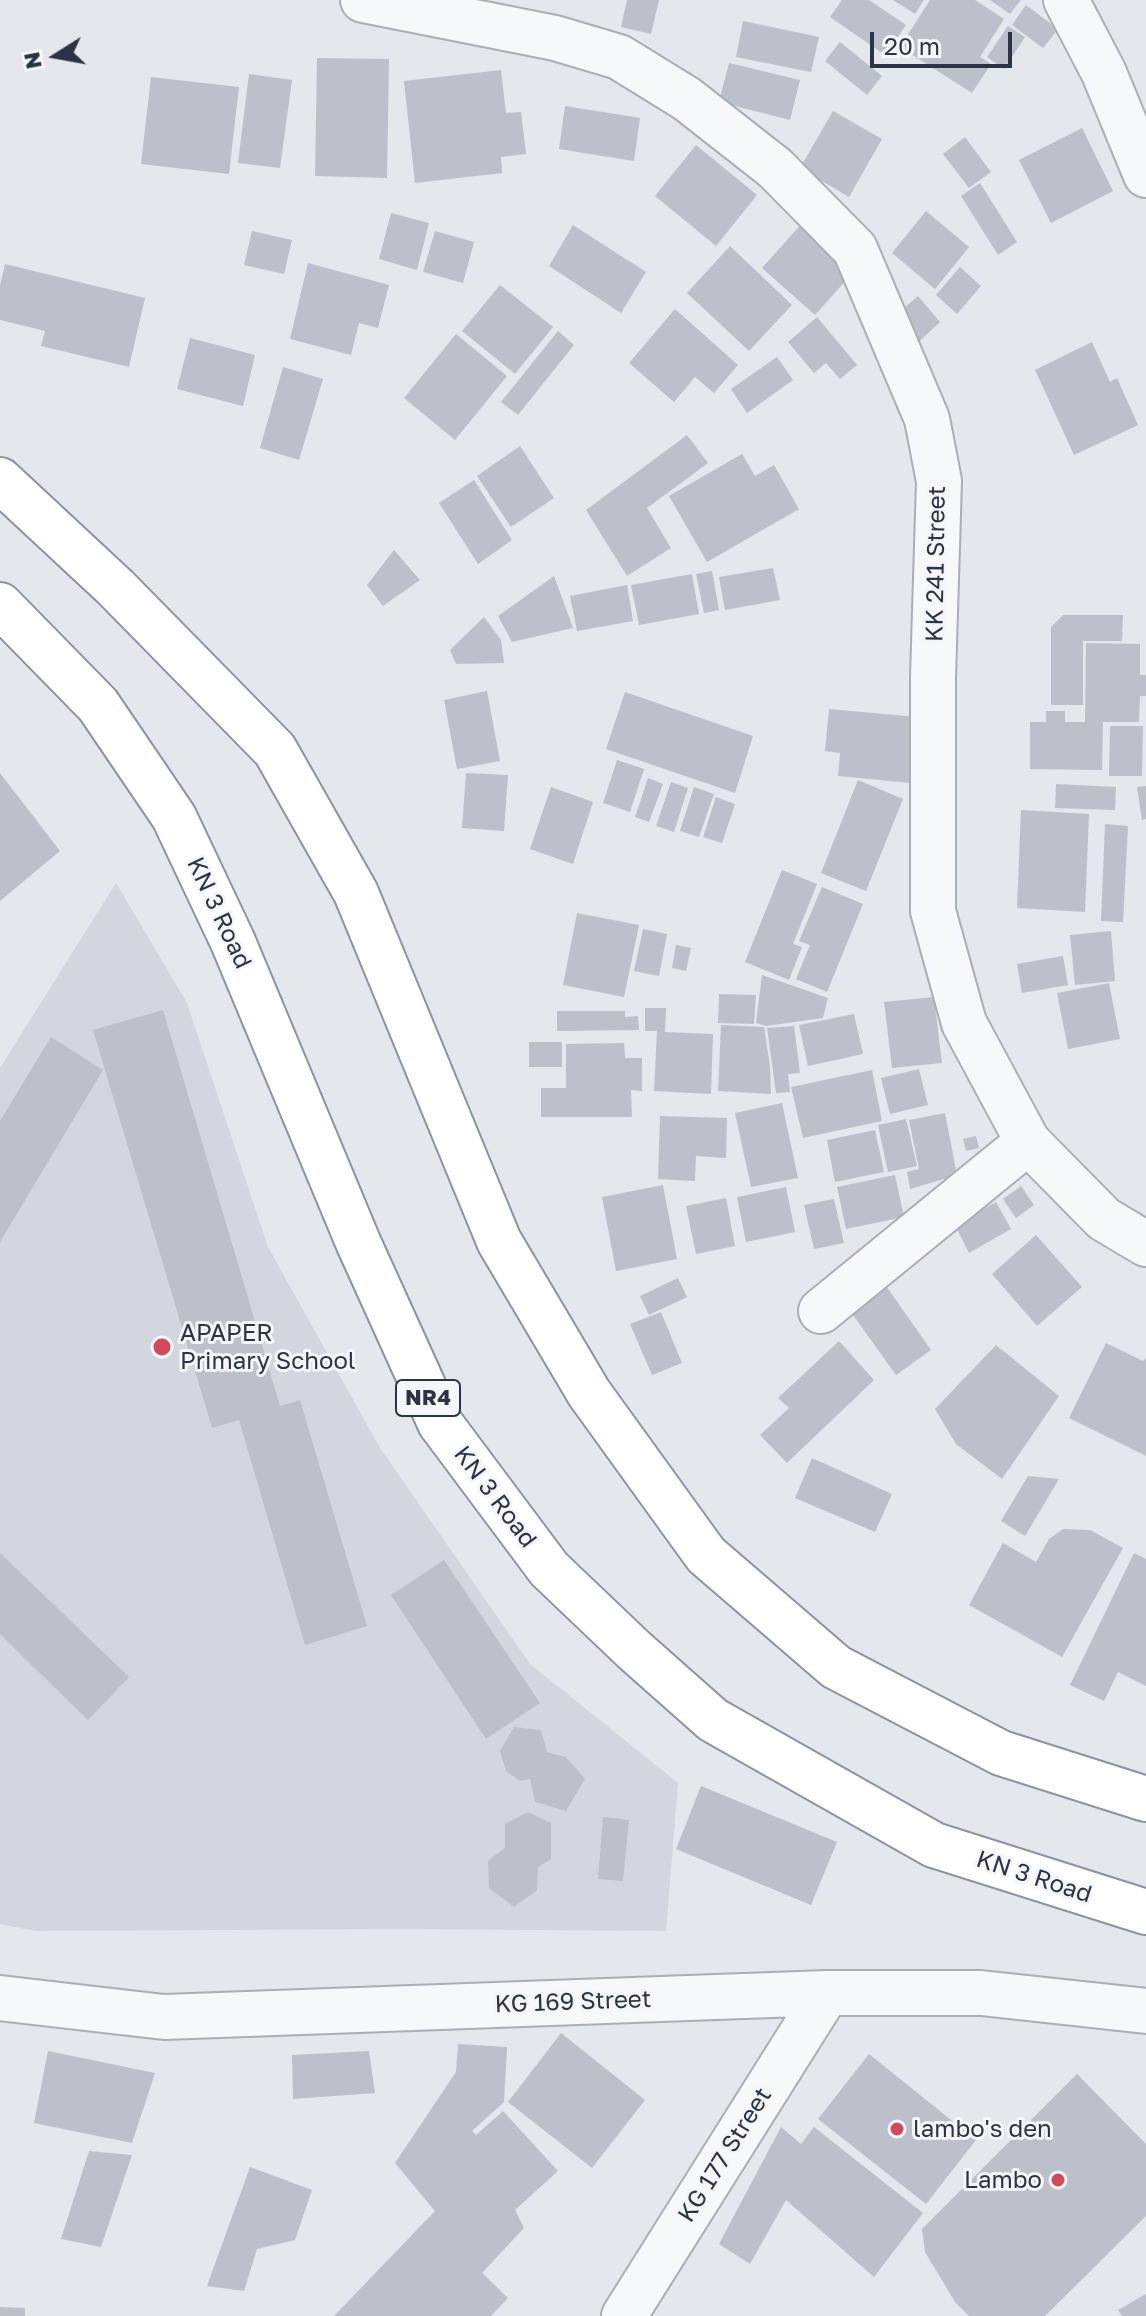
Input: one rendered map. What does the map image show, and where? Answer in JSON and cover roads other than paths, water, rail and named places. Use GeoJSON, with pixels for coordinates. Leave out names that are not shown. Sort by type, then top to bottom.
{"type":"FeatureCollection","features":[{"type":"Feature","properties":{"kind":"highway"},"geometry":{"type":"LineString","coordinates":[[0,480],[116,588],[275,750],[356,893],[499,1241],[589,1393],[706,1555],[836,1667],[1001,1753],[1146,1799]]}},
{"type":"Feature","properties":{"kind":"highway","name":"KN 3 Road"},"geometry":{"type":"LineString","coordinates":[[0,605],[98,705],[174,817],[233,942],[358,1242],[440,1423],[549,1569],[713,1720],[934,1845],[1146,1912]]}},
{"type":"Feature","properties":{"kind":"street","name":"KK 241 Street"},"geometry":{"type":"LineString","coordinates":[[363,0],[555,38],[619,57],[687,99],[775,168],[855,249],[927,419],[939,481],[933,677],[933,911],[964,1023],[1028,1142],[1104,1219],[1146,1244]]}},
{"type":"Feature","properties":{"kind":"street"},"geometry":{"type":"LineString","coordinates":[[1066,0],[1104,73],[1146,175]]}},
{"type":"Feature","properties":{"kind":"street"},"geometry":{"type":"LineString","coordinates":[[821,1311],[1028,1142]]}},
{"type":"Feature","properties":{"kind":"street","name":"KG 169 Street"},"geometry":{"type":"LineString","coordinates":[[0,1998],[10,2002],[164,2017],[827,1993],[981,1993],[1146,2011]]}},
{"type":"Feature","properties":{"kind":"street","name":"KG 177 Street"},"geometry":{"type":"LineString","coordinates":[[624,2316],[827,1993]]}},
{"type":"Feature","properties":{"kind":"place","name":"APAPER Primary School"},"geometry":{"type":"Point","coordinates":[162,1347]}},
{"type":"Feature","properties":{"kind":"place","name":"lambo's den"},"geometry":{"type":"Point","coordinates":[897,2129]}},
{"type":"Feature","properties":{"kind":"place","name":"Lambo"},"geometry":{"type":"Point","coordinates":[1058,2180]}}]}
